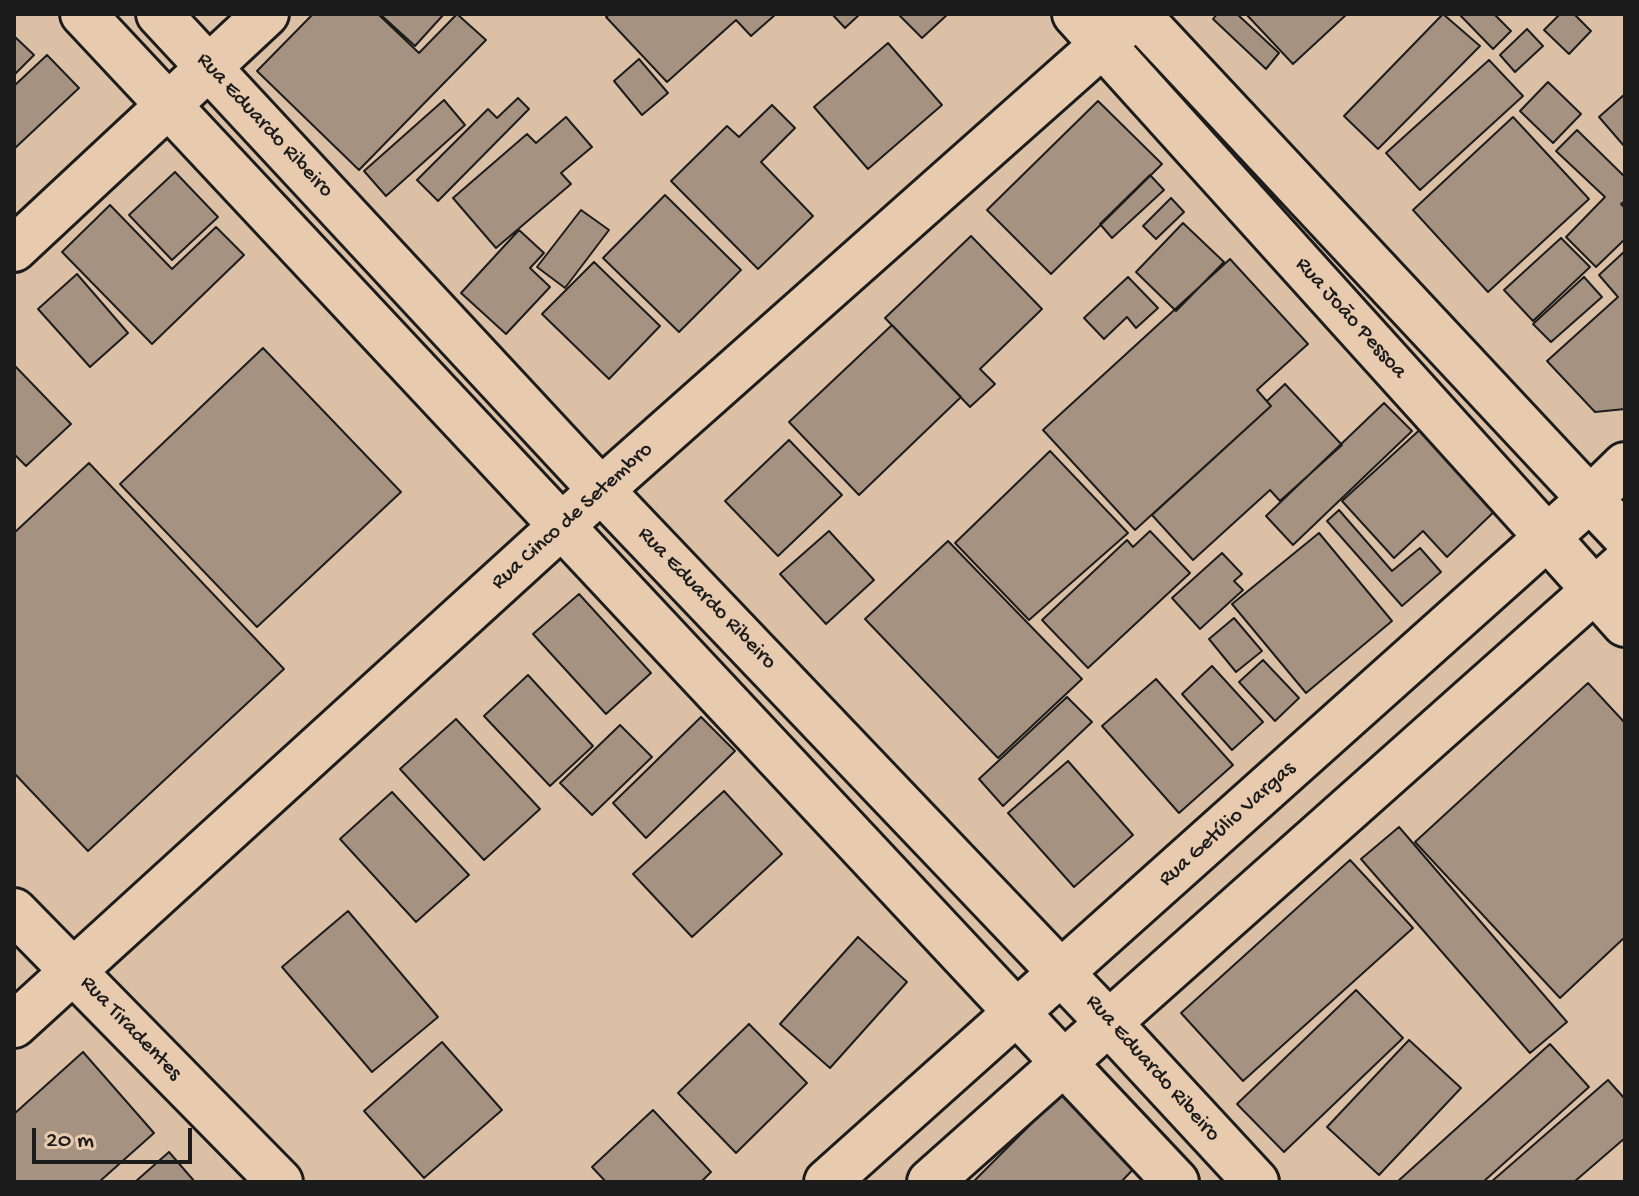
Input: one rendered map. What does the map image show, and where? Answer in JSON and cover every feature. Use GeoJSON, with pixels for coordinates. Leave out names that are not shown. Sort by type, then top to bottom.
{"type":"FeatureCollection","features":[{"type":"Feature","properties":{"kind":"street"},"geometry":{"type":"LineString","coordinates":[[83,14],[1176,1182]]}},
{"type":"Feature","properties":{"kind":"street","name":"Rua Eduardo Ribeiro"},"geometry":{"type":"LineString","coordinates":[[159,14],[601,490],[1064,973],[1256,1182]]}},
{"type":"Feature","properties":{"kind":"street"},"geometry":{"type":"LineString","coordinates":[[14,249],[266,14]]}},
{"type":"Feature","properties":{"kind":"street"},"geometry":{"type":"LineString","coordinates":[[1137,14],[1625,536]]}},
{"type":"Feature","properties":{"kind":"street","name":"Rua Cinco de Setembro"},"geometry":{"type":"LineString","coordinates":[[14,1025],[601,490],[1088,29],[1137,14]]}},
{"type":"Feature","properties":{"kind":"street","name":"Rua João Pessoa"},"geometry":{"type":"LineString","coordinates":[[1088,29],[1548,538],[1609,576],[1625,624]]}},
{"type":"Feature","properties":{"kind":"street","name":"Rua Getúlio Vargas"},"geometry":{"type":"LineString","coordinates":[[827,1182],[1064,973],[1548,538],[1625,465]]}},
{"type":"Feature","properties":{"kind":"street"},"geometry":{"type":"LineString","coordinates":[[930,1182],[1609,576]]}},
{"type":"Feature","properties":{"kind":"street","name":"Rua Tiradentes"},"geometry":{"type":"LineString","coordinates":[[14,911],[280,1182]]}},
{"type":"Feature","properties":{"kind":"building"},"geometry":{"type":"Polygon","coordinates":[[[313,14],[378,14],[419,53],[457,14],[486,40],[359,170],[257,71],[313,14]]]}},
{"type":"Feature","properties":{"kind":"building"},"geometry":{"type":"Polygon","coordinates":[[[380,14],[444,14],[415,46],[380,14]]]}},
{"type":"Feature","properties":{"kind":"building"},"geometry":{"type":"Polygon","coordinates":[[[610,14],[776,14],[751,36],[736,20],[667,82],[606,17],[610,14]]]}},
{"type":"Feature","properties":{"kind":"building"},"geometry":{"type":"Polygon","coordinates":[[[832,14],[860,14],[845,28],[832,14]]]}},
{"type":"Feature","properties":{"kind":"building"},"geometry":{"type":"Polygon","coordinates":[[[898,14],[948,14],[922,38],[898,14]]]}},
{"type":"Feature","properties":{"kind":"building"},"geometry":{"type":"Polygon","coordinates":[[[1217,14],[1237,14],[1279,53],[1266,69],[1213,19],[1217,14]]]}},
{"type":"Feature","properties":{"kind":"building"},"geometry":{"type":"Polygon","coordinates":[[[1246,14],[1347,14],[1293,64],[1246,14]]]}},
{"type":"Feature","properties":{"kind":"building"},"geometry":{"type":"Polygon","coordinates":[[[1443,14],[1480,46],[1378,149],[1344,116],[1443,14]]]}},
{"type":"Feature","properties":{"kind":"building"},"geometry":{"type":"Polygon","coordinates":[[[1459,14],[1494,14],[1511,31],[1493,49],[1459,14]]]}},
{"type":"Feature","properties":{"kind":"building"},"geometry":{"type":"Polygon","coordinates":[[[1560,14],[1574,14],[1591,31],[1569,54],[1544,30],[1560,14]]]}},
{"type":"Feature","properties":{"kind":"building"},"geometry":{"type":"Polygon","coordinates":[[[1527,29],[1543,46],[1515,72],[1500,55],[1527,29]]]}},
{"type":"Feature","properties":{"kind":"building"},"geometry":{"type":"Polygon","coordinates":[[[14,36],[34,55],[14,75],[14,36]]]}},
{"type":"Feature","properties":{"kind":"building"},"geometry":{"type":"Polygon","coordinates":[[[888,43],[942,105],[868,169],[814,107],[888,43]]]}},
{"type":"Feature","properties":{"kind":"building"},"geometry":{"type":"Polygon","coordinates":[[[47,55],[79,88],[14,149],[14,86],[47,55]]]}},
{"type":"Feature","properties":{"kind":"building"},"geometry":{"type":"Polygon","coordinates":[[[639,59],[668,93],[642,115],[614,81],[639,59]]]}},
{"type":"Feature","properties":{"kind":"building"},"geometry":{"type":"Polygon","coordinates":[[[1489,60],[1523,96],[1420,190],[1386,153],[1489,60]]]}},
{"type":"Feature","properties":{"kind":"building"},"geometry":{"type":"Polygon","coordinates":[[[1548,82],[1581,114],[1553,143],[1520,111],[1548,82]]]}},
{"type":"Feature","properties":{"kind":"building"},"geometry":{"type":"Polygon","coordinates":[[[1625,94],[1625,147],[1599,117],[1625,94]]]}},
{"type":"Feature","properties":{"kind":"building"},"geometry":{"type":"Polygon","coordinates":[[[518,98],[529,109],[438,201],[417,180],[488,109],[497,118],[518,98]]]}},
{"type":"Feature","properties":{"kind":"building"},"geometry":{"type":"Polygon","coordinates":[[[444,100],[465,125],[386,196],[364,171],[444,100]]]}},
{"type":"Feature","properties":{"kind":"building"},"geometry":{"type":"Polygon","coordinates":[[[1098,101],[1162,164],[1051,274],[987,210],[1098,101]]]}},
{"type":"Feature","properties":{"kind":"building"},"geometry":{"type":"Polygon","coordinates":[[[772,105],[795,128],[761,162],[813,216],[758,269],[671,181],[727,126],[739,137],[772,105]]]}},
{"type":"Feature","properties":{"kind":"building"},"geometry":{"type":"Polygon","coordinates":[[[566,117],[592,147],[561,173],[571,184],[496,248],[453,198],[527,134],[536,143],[566,117]]]}},
{"type":"Feature","properties":{"kind":"building"},"geometry":{"type":"Polygon","coordinates":[[[1513,117],[1589,199],[1488,292],[1413,210],[1513,117]]]}},
{"type":"Feature","properties":{"kind":"building"},"geometry":{"type":"Polygon","coordinates":[[[1577,130],[1625,177],[1625,201],[1621,204],[1625,208],[1625,239],[1596,267],[1566,237],[1605,197],[1556,151],[1577,130]]]}},
{"type":"Feature","properties":{"kind":"building"},"geometry":{"type":"Polygon","coordinates":[[[175,172],[218,217],[172,260],[129,215],[175,172]]]}},
{"type":"Feature","properties":{"kind":"building"},"geometry":{"type":"Polygon","coordinates":[[[1150,175],[1164,190],[1112,238],[1100,224],[1150,175]]]}},
{"type":"Feature","properties":{"kind":"building"},"geometry":{"type":"Polygon","coordinates":[[[665,195],[741,270],[679,332],[603,258],[665,195]]]}},
{"type":"Feature","properties":{"kind":"building"},"geometry":{"type":"Polygon","coordinates":[[[1171,198],[1184,212],[1156,239],[1143,226],[1171,198]]]}},
{"type":"Feature","properties":{"kind":"building"},"geometry":{"type":"Polygon","coordinates":[[[110,205],[172,269],[216,227],[244,255],[152,344],[62,252],[110,205]]]}},
{"type":"Feature","properties":{"kind":"building"},"geometry":{"type":"Polygon","coordinates":[[[581,210],[609,230],[565,288],[537,267],[581,210]]]}},
{"type":"Feature","properties":{"kind":"building"},"geometry":{"type":"Polygon","coordinates":[[[1183,223],[1224,262],[1176,311],[1136,272],[1183,223]]]}},
{"type":"Feature","properties":{"kind":"building"},"geometry":{"type":"Polygon","coordinates":[[[519,230],[544,253],[530,268],[550,287],[506,334],[461,293],[519,230]]]}},
{"type":"Feature","properties":{"kind":"building"},"geometry":{"type":"Polygon","coordinates":[[[971,236],[1042,309],[980,369],[995,384],[970,407],[885,318],[971,236]]]}},
{"type":"Feature","properties":{"kind":"building"},"geometry":{"type":"Polygon","coordinates":[[[1561,238],[1590,267],[1533,321],[1504,290],[1561,238]]]}},
{"type":"Feature","properties":{"kind":"building"},"geometry":{"type":"Polygon","coordinates":[[[1625,251],[1625,409],[1595,412],[1547,361],[1618,297],[1599,275],[1625,251]]]}},
{"type":"Feature","properties":{"kind":"building"},"geometry":{"type":"Polygon","coordinates":[[[1230,259],[1308,344],[1257,390],[1271,406],[1135,530],[1043,430],[1230,259]]]}},
{"type":"Feature","properties":{"kind":"building"},"geometry":{"type":"Polygon","coordinates":[[[594,262],[660,326],[609,379],[542,314],[594,262]]]}},
{"type":"Feature","properties":{"kind":"building"},"geometry":{"type":"Polygon","coordinates":[[[77,274],[128,333],[90,367],[38,309],[77,274]]]}},
{"type":"Feature","properties":{"kind":"building"},"geometry":{"type":"Polygon","coordinates":[[[1128,277],[1158,308],[1136,328],[1127,317],[1104,339],[1084,318],[1128,277]]]}},
{"type":"Feature","properties":{"kind":"building"},"geometry":{"type":"Polygon","coordinates":[[[1584,277],[1602,297],[1551,342],[1533,324],[1584,277]]]}},
{"type":"Feature","properties":{"kind":"building"},"geometry":{"type":"Polygon","coordinates":[[[892,325],[961,397],[859,495],[789,422],[892,325]]]}},
{"type":"Feature","properties":{"kind":"building"},"geometry":{"type":"Polygon","coordinates":[[[263,348],[401,492],[257,627],[120,484],[263,348]]]}},
{"type":"Feature","properties":{"kind":"building"},"geometry":{"type":"Polygon","coordinates":[[[14,365],[71,424],[26,466],[14,454],[14,365]]]}},
{"type":"Feature","properties":{"kind":"building"},"geometry":{"type":"Polygon","coordinates":[[[1285,384],[1342,445],[1280,501],[1270,490],[1193,560],[1152,515],[1271,406],[1267,401],[1285,384]]]}},
{"type":"Feature","properties":{"kind":"building"},"geometry":{"type":"Polygon","coordinates":[[[1384,403],[1412,431],[1293,545],[1266,516],[1384,403]]]}},
{"type":"Feature","properties":{"kind":"building"},"geometry":{"type":"Polygon","coordinates":[[[1425,425],[1500,506],[1447,557],[1423,531],[1394,558],[1342,501],[1425,425]]]}},
{"type":"Feature","properties":{"kind":"building"},"geometry":{"type":"Polygon","coordinates":[[[789,440],[842,495],[778,556],[725,501],[789,440]]]}},
{"type":"Feature","properties":{"kind":"building"},"geometry":{"type":"Polygon","coordinates":[[[1050,451],[1128,533],[1029,620],[955,543],[1050,451]]]}},
{"type":"Feature","properties":{"kind":"building"},"geometry":{"type":"Polygon","coordinates":[[[89,463],[284,669],[88,851],[14,773],[14,533],[89,463]]]}},
{"type":"Feature","properties":{"kind":"building"},"geometry":{"type":"Polygon","coordinates":[[[1339,510],[1392,571],[1420,548],[1441,572],[1402,606],[1327,521],[1339,510]]]}},
{"type":"Feature","properties":{"kind":"building"},"geometry":{"type":"Polygon","coordinates":[[[829,531],[874,580],[826,624],[780,574],[829,531]]]}},
{"type":"Feature","properties":{"kind":"building"},"geometry":{"type":"Polygon","coordinates":[[[1150,531],[1190,573],[1088,668],[1042,620],[1127,540],[1133,547],[1150,531]]]}},
{"type":"Feature","properties":{"kind":"building"},"geometry":{"type":"Polygon","coordinates":[[[1319,533],[1392,621],[1306,693],[1232,604],[1319,533]]]}},
{"type":"Feature","properties":{"kind":"building"},"geometry":{"type":"Polygon","coordinates":[[[948,541],[1082,679],[998,758],[865,619],[948,541]]]}},
{"type":"Feature","properties":{"kind":"building"},"geometry":{"type":"Polygon","coordinates":[[[1222,553],[1242,574],[1234,581],[1243,590],[1200,629],[1172,598],[1222,553]]]}},
{"type":"Feature","properties":{"kind":"building"},"geometry":{"type":"Polygon","coordinates":[[[579,594],[651,673],[606,714],[533,634],[579,594]]]}},
{"type":"Feature","properties":{"kind":"building"},"geometry":{"type":"Polygon","coordinates":[[[1234,618],[1262,651],[1236,672],[1209,639],[1234,618]]]}},
{"type":"Feature","properties":{"kind":"building"},"geometry":{"type":"Polygon","coordinates":[[[1263,660],[1299,698],[1275,721],[1239,682],[1263,660]]]}},
{"type":"Feature","properties":{"kind":"building"},"geometry":{"type":"Polygon","coordinates":[[[1212,666],[1263,722],[1232,750],[1182,694],[1212,666]]]}},
{"type":"Feature","properties":{"kind":"building"},"geometry":{"type":"Polygon","coordinates":[[[528,675],[593,746],[550,786],[484,716],[528,675]]]}},
{"type":"Feature","properties":{"kind":"building"},"geometry":{"type":"Polygon","coordinates":[[[1156,679],[1233,765],[1179,813],[1102,726],[1156,679]]]}},
{"type":"Feature","properties":{"kind":"building"},"geometry":{"type":"Polygon","coordinates":[[[1588,683],[1625,723],[1625,937],[1560,998],[1415,842],[1588,683]]]}},
{"type":"Feature","properties":{"kind":"building"},"geometry":{"type":"Polygon","coordinates":[[[1067,697],[1092,722],[1003,806],[979,779],[1067,697]]]}},
{"type":"Feature","properties":{"kind":"building"},"geometry":{"type":"Polygon","coordinates":[[[701,717],[735,751],[646,838],[613,803],[701,717]]]}},
{"type":"Feature","properties":{"kind":"building"},"geometry":{"type":"Polygon","coordinates":[[[456,719],[540,809],[484,860],[400,769],[456,719]]]}},
{"type":"Feature","properties":{"kind":"building"},"geometry":{"type":"Polygon","coordinates":[[[620,725],[652,757],[592,815],[560,783],[620,725]]]}},
{"type":"Feature","properties":{"kind":"building"},"geometry":{"type":"Polygon","coordinates":[[[1068,761],[1133,835],[1074,887],[1008,813],[1068,761]]]}},
{"type":"Feature","properties":{"kind":"building"},"geometry":{"type":"Polygon","coordinates":[[[724,791],[782,854],[692,937],[633,874],[724,791]]]}},
{"type":"Feature","properties":{"kind":"building"},"geometry":{"type":"Polygon","coordinates":[[[392,792],[469,875],[416,922],[340,839],[392,792]]]}},
{"type":"Feature","properties":{"kind":"building"},"geometry":{"type":"Polygon","coordinates":[[[1399,827],[1567,1022],[1530,1053],[1361,859],[1399,827]]]}},
{"type":"Feature","properties":{"kind":"building"},"geometry":{"type":"Polygon","coordinates":[[[1350,860],[1413,928],[1243,1081],[1181,1013],[1350,860]]]}},
{"type":"Feature","properties":{"kind":"building"},"geometry":{"type":"Polygon","coordinates":[[[348,911],[438,1017],[372,1072],[282,967],[348,911]]]}},
{"type":"Feature","properties":{"kind":"building"},"geometry":{"type":"Polygon","coordinates":[[[858,937],[907,982],[830,1068],[780,1024],[858,937]]]}},
{"type":"Feature","properties":{"kind":"building"},"geometry":{"type":"Polygon","coordinates":[[[1356,990],[1403,1038],[1284,1152],[1237,1104],[1356,990]]]}},
{"type":"Feature","properties":{"kind":"building"},"geometry":{"type":"Polygon","coordinates":[[[749,1024],[807,1083],[736,1153],[678,1093],[749,1024]]]}},
{"type":"Feature","properties":{"kind":"building"},"geometry":{"type":"Polygon","coordinates":[[[1409,1040],[1461,1088],[1379,1175],[1327,1127],[1409,1040]]]}},
{"type":"Feature","properties":{"kind":"building"},"geometry":{"type":"Polygon","coordinates":[[[442,1042],[502,1110],[424,1178],[364,1111],[442,1042]]]}},
{"type":"Feature","properties":{"kind":"building"},"geometry":{"type":"Polygon","coordinates":[[[1550,1044],[1589,1087],[1483,1182],[1397,1182],[1550,1044]]]}},
{"type":"Feature","properties":{"kind":"building"},"geometry":{"type":"Polygon","coordinates":[[[83,1052],[154,1133],[99,1182],[14,1182],[14,1114],[83,1052]]]}},
{"type":"Feature","properties":{"kind":"building"},"geometry":{"type":"Polygon","coordinates":[[[1608,1080],[1625,1099],[1625,1138],[1574,1182],[1491,1182],[1608,1080]]]}},
{"type":"Feature","properties":{"kind":"building"},"geometry":{"type":"Polygon","coordinates":[[[1067,1088],[1141,1161],[1121,1182],[973,1182],[1067,1088]]]}},
{"type":"Feature","properties":{"kind":"building"},"geometry":{"type":"Polygon","coordinates":[[[653,1110],[711,1172],[701,1182],[606,1182],[592,1167],[653,1110]]]}},
{"type":"Feature","properties":{"kind":"building"},"geometry":{"type":"Polygon","coordinates":[[[169,1152],[195,1182],[135,1182],[169,1152]]]}}]}
